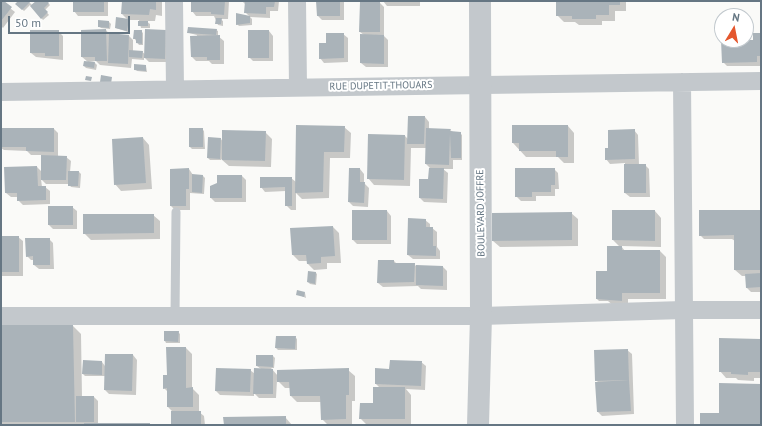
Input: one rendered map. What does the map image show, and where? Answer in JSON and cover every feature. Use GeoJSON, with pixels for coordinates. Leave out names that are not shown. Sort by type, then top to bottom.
{"type":"FeatureCollection","features":[{"type":"Feature","properties":{"kind":"street"},"geometry":{"type":"LineString","coordinates":[[174,1],[175,89]]}},
{"type":"Feature","properties":{"kind":"street"},"geometry":{"type":"LineString","coordinates":[[297,1],[298,87]]}},
{"type":"Feature","properties":{"kind":"street","name":"BOULEVARD JOFFRE"},"geometry":{"type":"LineString","coordinates":[[478,425],[482,316],[479,85],[480,1]]}},
{"type":"Feature","properties":{"kind":"street","name":"RUE DUPETIT-THOUARS"},"geometry":{"type":"LineString","coordinates":[[1,92],[761,81]]}},
{"type":"Feature","properties":{"kind":"street"},"geometry":{"type":"LineString","coordinates":[[682,82],[685,425]]}},
{"type":"Feature","properties":{"kind":"street"},"geometry":{"type":"LineString","coordinates":[[1,316],[482,316],[683,310],[761,310]]}},
{"type":"Feature","properties":{"kind":"lane"},"geometry":{"type":"LineString","coordinates":[[175,317],[176,212]]}},
{"type":"Feature","properties":{"kind":"building"},"geometry":{"type":"Polygon","coordinates":[[[1,1],[4,1],[12,7],[1,21],[1,1]]]}},
{"type":"Feature","properties":{"kind":"building"},"geometry":{"type":"Polygon","coordinates":[[[18,1],[31,1],[22,10],[15,4],[18,1]]]}},
{"type":"Feature","properties":{"kind":"building"},"geometry":{"type":"Polygon","coordinates":[[[36,1],[47,1],[49,3],[44,8],[48,12],[41,19],[30,6],[36,1]]]}},
{"type":"Feature","properties":{"kind":"building"},"geometry":{"type":"Polygon","coordinates":[[[73,1],[104,1],[104,12],[73,12],[73,1]]]}},
{"type":"Feature","properties":{"kind":"building"},"geometry":{"type":"Polygon","coordinates":[[[122,1],[156,1],[156,10],[150,9],[149,15],[121,14],[122,1]]]}},
{"type":"Feature","properties":{"kind":"building"},"geometry":{"type":"Polygon","coordinates":[[[191,1],[225,1],[224,15],[211,14],[211,12],[191,12],[191,1]]]}},
{"type":"Feature","properties":{"kind":"building"},"geometry":{"type":"Polygon","coordinates":[[[245,1],[275,1],[274,7],[266,7],[266,14],[244,13],[245,1]]]}},
{"type":"Feature","properties":{"kind":"building"},"geometry":{"type":"Polygon","coordinates":[[[316,1],[340,1],[340,16],[317,16],[316,1]]]}},
{"type":"Feature","properties":{"kind":"building"},"geometry":{"type":"Polygon","coordinates":[[[556,1],[620,1],[620,5],[609,5],[609,15],[596,15],[596,19],[572,19],[572,16],[556,16],[556,1]]]}},
{"type":"Feature","properties":{"kind":"building"},"geometry":{"type":"Polygon","coordinates":[[[360,2],[380,2],[380,32],[359,32],[360,2]]]}},
{"type":"Feature","properties":{"kind":"building"},"geometry":{"type":"Polygon","coordinates":[[[236,13],[250,16],[250,23],[236,25],[236,13]]]}},
{"type":"Feature","properties":{"kind":"building"},"geometry":{"type":"Polygon","coordinates":[[[116,17],[129,19],[127,31],[115,28],[116,17]]]}},
{"type":"Feature","properties":{"kind":"building"},"geometry":{"type":"Polygon","coordinates":[[[216,18],[222,18],[221,24],[215,24],[216,18]]]}},
{"type":"Feature","properties":{"kind":"building"},"geometry":{"type":"Polygon","coordinates":[[[98,20],[109,21],[109,28],[98,27],[98,20]]]}},
{"type":"Feature","properties":{"kind":"building"},"geometry":{"type":"Polygon","coordinates":[[[138,21],[148,21],[148,26],[138,26],[138,21]]]}},
{"type":"Feature","properties":{"kind":"building"},"geometry":{"type":"Polygon","coordinates":[[[188,27],[217,29],[216,35],[187,33],[188,27]]]}},
{"type":"Feature","properties":{"kind":"building"},"geometry":{"type":"Polygon","coordinates":[[[106,29],[107,61],[95,61],[95,57],[81,57],[81,30],[106,29]]]}},
{"type":"Feature","properties":{"kind":"building"},"geometry":{"type":"Polygon","coordinates":[[[145,29],[166,30],[165,59],[144,58],[145,29]]]}},
{"type":"Feature","properties":{"kind":"building"},"geometry":{"type":"Polygon","coordinates":[[[30,30],[59,30],[59,56],[45,56],[45,53],[30,53],[30,30]]]}},
{"type":"Feature","properties":{"kind":"building"},"geometry":{"type":"Polygon","coordinates":[[[134,30],[142,30],[142,44],[136,43],[136,39],[133,39],[134,30]]]}},
{"type":"Feature","properties":{"kind":"building"},"geometry":{"type":"Polygon","coordinates":[[[248,30],[269,30],[269,58],[248,58],[248,30]]]}},
{"type":"Feature","properties":{"kind":"building"},"geometry":{"type":"Polygon","coordinates":[[[109,33],[129,35],[128,64],[108,63],[109,33]]]}},
{"type":"Feature","properties":{"kind":"building"},"geometry":{"type":"Polygon","coordinates":[[[326,33],[344,33],[344,58],[319,59],[319,43],[326,43],[326,33]]]}},
{"type":"Feature","properties":{"kind":"building"},"geometry":{"type":"Polygon","coordinates":[[[754,33],[761,33],[761,56],[757,56],[757,62],[722,63],[721,48],[754,48],[754,33]]]}},
{"type":"Feature","properties":{"kind":"building"},"geometry":{"type":"Polygon","coordinates":[[[360,34],[384,35],[384,64],[360,63],[360,34]]]}},
{"type":"Feature","properties":{"kind":"building"},"geometry":{"type":"Polygon","coordinates":[[[220,35],[220,60],[207,60],[207,57],[191,57],[190,36],[220,35]]]}},
{"type":"Feature","properties":{"kind":"building"},"geometry":{"type":"Polygon","coordinates":[[[129,50],[143,51],[142,58],[129,57],[129,50]]]}},
{"type":"Feature","properties":{"kind":"building"},"geometry":{"type":"Polygon","coordinates":[[[84,61],[95,62],[94,68],[83,66],[84,61]]]}},
{"type":"Feature","properties":{"kind":"building"},"geometry":{"type":"Polygon","coordinates":[[[134,64],[146,65],[146,71],[134,70],[134,64]]]}},
{"type":"Feature","properties":{"kind":"building"},"geometry":{"type":"Polygon","coordinates":[[[101,75],[112,77],[111,84],[100,82],[101,75]]]}},
{"type":"Feature","properties":{"kind":"building"},"geometry":{"type":"Polygon","coordinates":[[[86,76],[92,77],[91,81],[85,80],[86,76]]]}},
{"type":"Feature","properties":{"kind":"building"},"geometry":{"type":"Polygon","coordinates":[[[408,116],[425,116],[424,144],[407,144],[408,116]]]}},
{"type":"Feature","properties":{"kind":"building"},"geometry":{"type":"Polygon","coordinates":[[[296,125],[345,126],[344,152],[324,152],[323,192],[295,193],[296,125]]]}},
{"type":"Feature","properties":{"kind":"building"},"geometry":{"type":"Polygon","coordinates":[[[512,125],[568,125],[568,157],[556,157],[556,151],[519,151],[519,143],[512,143],[512,125]]]}},
{"type":"Feature","properties":{"kind":"building"},"geometry":{"type":"Polygon","coordinates":[[[1,128],[54,128],[54,152],[26,151],[26,147],[1,147],[1,128]]]}},
{"type":"Feature","properties":{"kind":"building"},"geometry":{"type":"Polygon","coordinates":[[[189,128],[203,128],[203,147],[189,147],[189,128]]]}},
{"type":"Feature","properties":{"kind":"building"},"geometry":{"type":"Polygon","coordinates":[[[426,128],[451,129],[450,131],[461,132],[461,158],[451,158],[450,134],[449,165],[425,164],[426,128]]]}},
{"type":"Feature","properties":{"kind":"building"},"geometry":{"type":"Polygon","coordinates":[[[635,129],[635,159],[605,160],[605,148],[608,148],[608,130],[635,129]]]}},
{"type":"Feature","properties":{"kind":"building"},"geometry":{"type":"Polygon","coordinates":[[[222,130],[266,131],[265,161],[222,160],[222,130]]]}},
{"type":"Feature","properties":{"kind":"building"},"geometry":{"type":"Polygon","coordinates":[[[368,134],[405,135],[404,180],[367,179],[368,134]]]}},
{"type":"Feature","properties":{"kind":"building"},"geometry":{"type":"Polygon","coordinates":[[[143,137],[146,183],[114,185],[112,139],[143,137]]]}},
{"type":"Feature","properties":{"kind":"building"},"geometry":{"type":"Polygon","coordinates":[[[208,137],[221,138],[220,159],[207,158],[208,137]]]}},
{"type":"Feature","properties":{"kind":"building"},"geometry":{"type":"Polygon","coordinates":[[[41,155],[67,156],[66,180],[41,180],[41,155]]]}},
{"type":"Feature","properties":{"kind":"building"},"geometry":{"type":"Polygon","coordinates":[[[624,164],[646,164],[646,193],[624,193],[624,164]]]}},
{"type":"Feature","properties":{"kind":"building"},"geometry":{"type":"Polygon","coordinates":[[[37,166],[38,186],[46,186],[46,200],[17,201],[17,193],[5,193],[4,167],[37,166]]]}},
{"type":"Feature","properties":{"kind":"building"},"geometry":{"type":"Polygon","coordinates":[[[189,168],[189,189],[186,189],[186,206],[170,206],[170,169],[189,168]]]}},
{"type":"Feature","properties":{"kind":"building"},"geometry":{"type":"Polygon","coordinates":[[[349,168],[360,168],[360,182],[365,182],[364,203],[348,202],[349,168]]]}},
{"type":"Feature","properties":{"kind":"building"},"geometry":{"type":"Polygon","coordinates":[[[429,168],[444,168],[443,199],[419,198],[419,179],[428,179],[429,168]]]}},
{"type":"Feature","properties":{"kind":"building"},"geometry":{"type":"Polygon","coordinates":[[[515,168],[555,168],[555,185],[551,185],[551,192],[532,192],[532,197],[515,197],[515,168]]]}},
{"type":"Feature","properties":{"kind":"building"},"geometry":{"type":"Polygon","coordinates":[[[68,171],[79,171],[78,186],[68,186],[68,171]]]}},
{"type":"Feature","properties":{"kind":"building"},"geometry":{"type":"Polygon","coordinates":[[[192,174],[203,175],[202,193],[192,192],[192,174]]]}},
{"type":"Feature","properties":{"kind":"building"},"geometry":{"type":"Polygon","coordinates":[[[217,175],[242,175],[242,198],[210,198],[210,186],[217,183],[217,175]]]}},
{"type":"Feature","properties":{"kind":"building"},"geometry":{"type":"Polygon","coordinates":[[[260,177],[292,177],[292,206],[285,206],[285,187],[260,188],[260,177]]]}},
{"type":"Feature","properties":{"kind":"building"},"geometry":{"type":"Polygon","coordinates":[[[48,206],[73,206],[73,225],[48,225],[48,206]]]}},
{"type":"Feature","properties":{"kind":"building"},"geometry":{"type":"Polygon","coordinates":[[[352,210],[387,210],[387,240],[352,240],[352,210]]]}},
{"type":"Feature","properties":{"kind":"building"},"geometry":{"type":"Polygon","coordinates":[[[612,210],[655,210],[655,241],[612,240],[612,210]]]}},
{"type":"Feature","properties":{"kind":"building"},"geometry":{"type":"Polygon","coordinates":[[[699,210],[761,210],[761,270],[734,270],[734,235],[699,236],[699,210]]]}},
{"type":"Feature","properties":{"kind":"building"},"geometry":{"type":"Polygon","coordinates":[[[572,212],[572,240],[492,241],[492,213],[572,212]]]}},
{"type":"Feature","properties":{"kind":"building"},"geometry":{"type":"Polygon","coordinates":[[[83,214],[154,214],[154,233],[83,234],[83,214]]]}},
{"type":"Feature","properties":{"kind":"building"},"geometry":{"type":"Polygon","coordinates":[[[408,218],[426,219],[426,227],[433,227],[433,246],[436,246],[436,256],[407,255],[408,218]]]}},
{"type":"Feature","properties":{"kind":"building"},"geometry":{"type":"Polygon","coordinates":[[[333,226],[335,256],[321,257],[321,263],[307,264],[306,255],[292,255],[290,228],[333,226]]]}},
{"type":"Feature","properties":{"kind":"building"},"geometry":{"type":"Polygon","coordinates":[[[1,236],[19,236],[19,272],[1,272],[1,236]]]}},
{"type":"Feature","properties":{"kind":"building"},"geometry":{"type":"Polygon","coordinates":[[[25,238],[50,238],[50,265],[33,265],[33,256],[26,257],[25,238]]]}},
{"type":"Feature","properties":{"kind":"building"},"geometry":{"type":"Polygon","coordinates":[[[607,246],[622,246],[622,250],[660,250],[660,293],[622,293],[622,301],[596,299],[596,271],[607,271],[607,246]]]}},
{"type":"Feature","properties":{"kind":"building"},"geometry":{"type":"Polygon","coordinates":[[[378,260],[394,260],[394,263],[415,263],[414,282],[377,283],[378,260]]]}},
{"type":"Feature","properties":{"kind":"building"},"geometry":{"type":"Polygon","coordinates":[[[416,265],[443,266],[443,286],[416,285],[416,265]]]}},
{"type":"Feature","properties":{"kind":"building"},"geometry":{"type":"Polygon","coordinates":[[[308,271],[316,272],[315,284],[307,282],[308,271]]]}},
{"type":"Feature","properties":{"kind":"building"},"geometry":{"type":"Polygon","coordinates":[[[761,273],[761,287],[746,288],[745,274],[761,273]]]}},
{"type":"Feature","properties":{"kind":"building"},"geometry":{"type":"Polygon","coordinates":[[[297,290],[305,292],[304,297],[296,295],[297,290]]]}},
{"type":"Feature","properties":{"kind":"building"},"geometry":{"type":"Polygon","coordinates":[[[1,324],[73,325],[75,422],[1,422],[1,324]]]}},
{"type":"Feature","properties":{"kind":"building"},"geometry":{"type":"Polygon","coordinates":[[[164,331],[179,331],[178,342],[164,341],[164,331]]]}},
{"type":"Feature","properties":{"kind":"building"},"geometry":{"type":"Polygon","coordinates":[[[276,336],[296,336],[295,349],[275,348],[276,336]]]}},
{"type":"Feature","properties":{"kind":"building"},"geometry":{"type":"Polygon","coordinates":[[[719,338],[761,339],[760,372],[748,372],[748,375],[731,374],[731,372],[719,372],[719,338]]]}},
{"type":"Feature","properties":{"kind":"building"},"geometry":{"type":"Polygon","coordinates":[[[166,347],[186,347],[186,388],[193,387],[193,407],[167,407],[167,388],[163,389],[163,375],[167,375],[166,347]]]}},
{"type":"Feature","properties":{"kind":"building"},"geometry":{"type":"Polygon","coordinates":[[[628,349],[629,380],[595,381],[594,350],[628,349]]]}},
{"type":"Feature","properties":{"kind":"building"},"geometry":{"type":"Polygon","coordinates":[[[105,354],[133,354],[132,391],[104,390],[105,354]]]}},
{"type":"Feature","properties":{"kind":"building"},"geometry":{"type":"Polygon","coordinates":[[[256,355],[273,355],[273,367],[256,366],[256,355]]]}},
{"type":"Feature","properties":{"kind":"building"},"geometry":{"type":"Polygon","coordinates":[[[83,360],[102,361],[102,375],[82,374],[83,360]]]}},
{"type":"Feature","properties":{"kind":"building"},"geometry":{"type":"Polygon","coordinates":[[[390,360],[422,361],[421,386],[375,384],[375,368],[389,369],[390,360]]]}},
{"type":"Feature","properties":{"kind":"building"},"geometry":{"type":"Polygon","coordinates":[[[216,368],[251,369],[250,392],[215,391],[216,368]]]}},
{"type":"Feature","properties":{"kind":"building"},"geometry":{"type":"Polygon","coordinates":[[[254,368],[273,369],[273,394],[253,394],[254,368]]]}},
{"type":"Feature","properties":{"kind":"building"},"geometry":{"type":"Polygon","coordinates":[[[349,368],[349,395],[346,395],[346,419],[321,420],[320,396],[290,396],[289,382],[277,382],[277,370],[349,368]]]}},
{"type":"Feature","properties":{"kind":"building"},"geometry":{"type":"Polygon","coordinates":[[[629,380],[631,411],[597,412],[595,382],[629,380]]]}},
{"type":"Feature","properties":{"kind":"building"},"geometry":{"type":"Polygon","coordinates":[[[719,383],[761,384],[761,425],[700,425],[700,413],[719,413],[719,383]]]}},
{"type":"Feature","properties":{"kind":"building"},"geometry":{"type":"Polygon","coordinates":[[[373,387],[405,387],[405,419],[359,419],[360,403],[373,403],[373,387]]]}},
{"type":"Feature","properties":{"kind":"building"},"geometry":{"type":"Polygon","coordinates":[[[76,396],[94,396],[94,422],[76,422],[76,396]]]}},
{"type":"Feature","properties":{"kind":"building"},"geometry":{"type":"Polygon","coordinates":[[[171,411],[201,411],[201,425],[171,425],[171,411]]]}},
{"type":"Feature","properties":{"kind":"building"},"geometry":{"type":"Polygon","coordinates":[[[286,416],[286,425],[224,425],[223,417],[286,416]]]}},
{"type":"Feature","properties":{"kind":"building"},"geometry":{"type":"Polygon","coordinates":[[[84,423],[150,423],[150,425],[84,425],[84,423]]]}}]}
